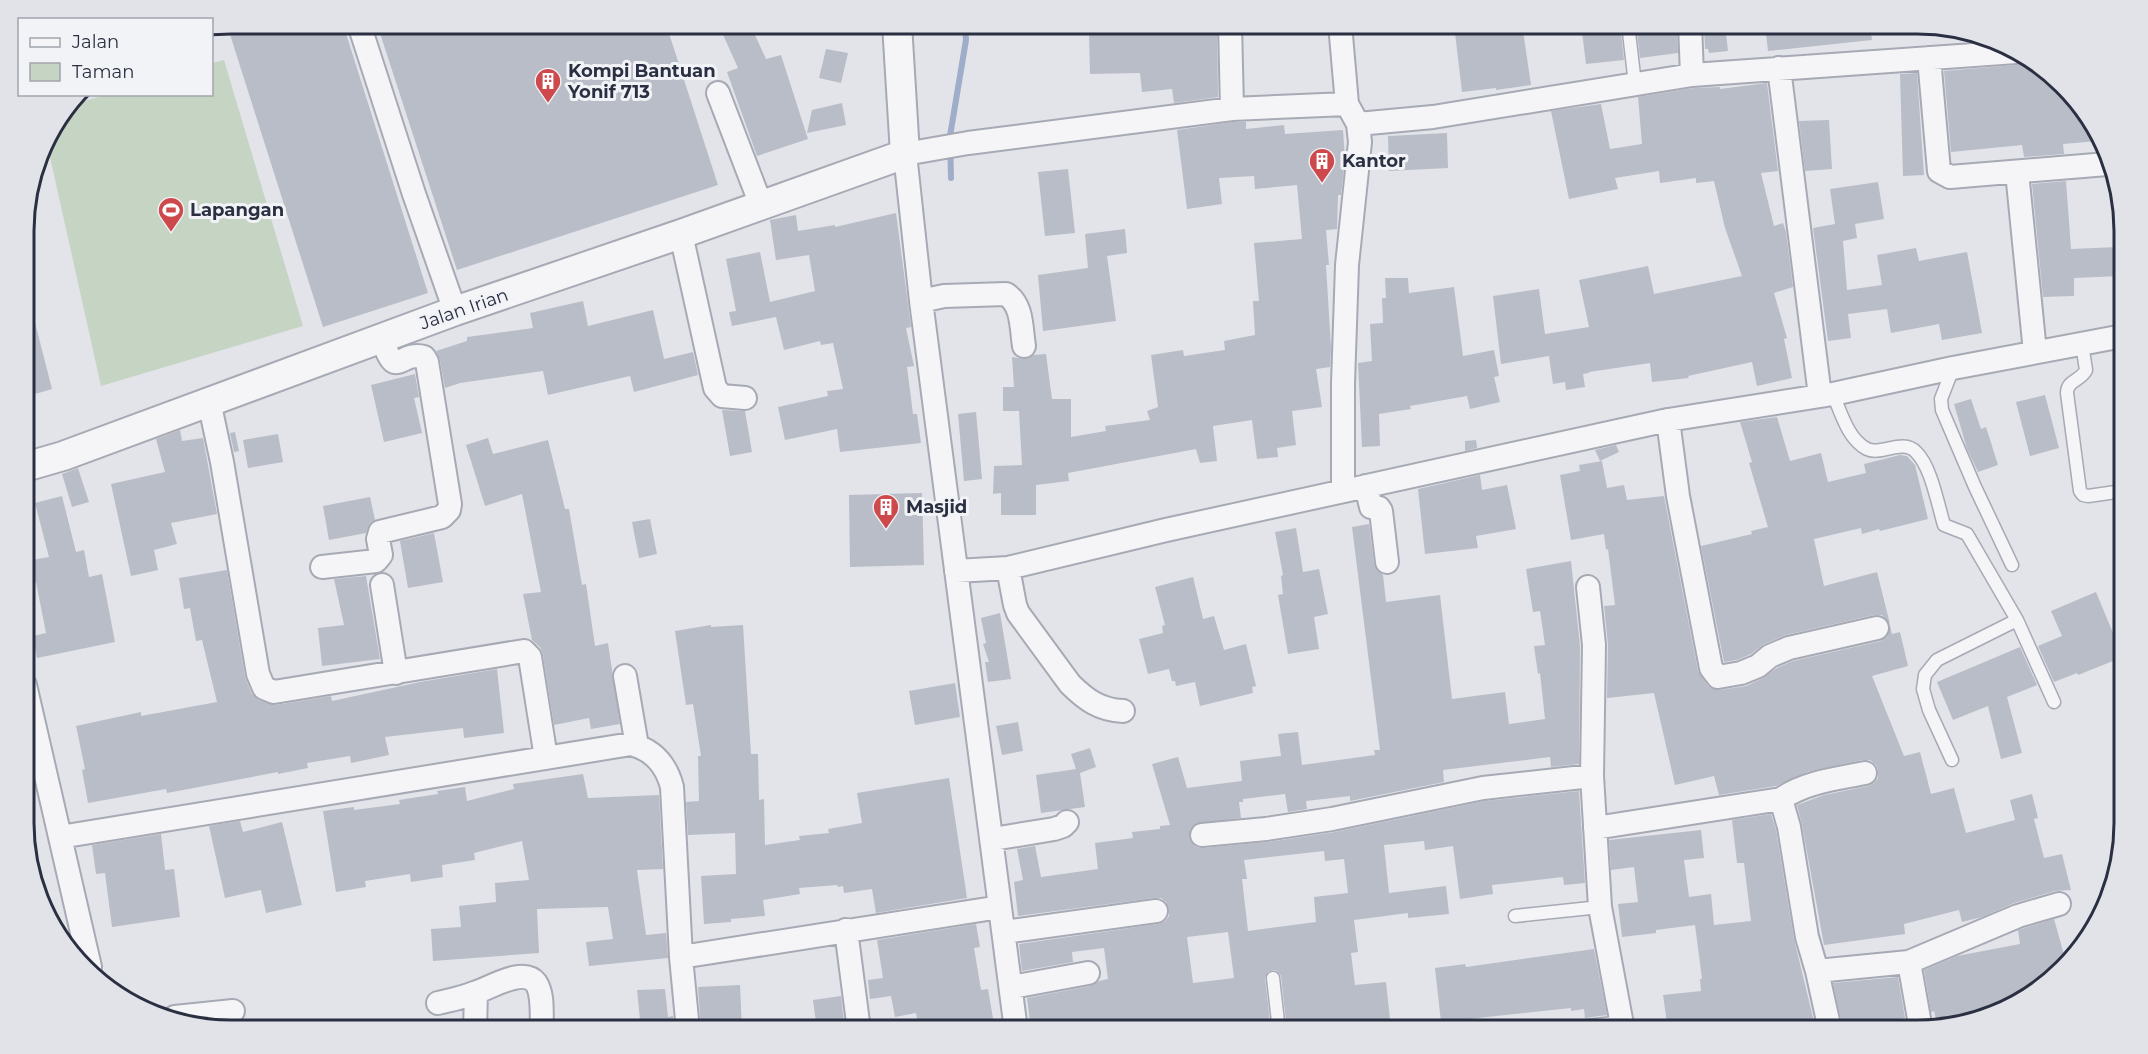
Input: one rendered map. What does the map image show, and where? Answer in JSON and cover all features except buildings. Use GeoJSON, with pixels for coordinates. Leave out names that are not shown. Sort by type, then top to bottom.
{"type":"FeatureCollection","features":[{"type":"Feature","properties":{"kind":"street"},"geometry":{"type":"LineString","coordinates":[[362,34],[455,311]]}},
{"type":"Feature","properties":{"kind":"street"},"geometry":{"type":"LineString","coordinates":[[899,34],[918,151],[921,301],[963,570],[1000,907],[1015,1020]]}},
{"type":"Feature","properties":{"kind":"street"},"geometry":{"type":"LineString","coordinates":[[1230,34],[1232,109]]}},
{"type":"Feature","properties":{"kind":"street"},"geometry":{"type":"LineString","coordinates":[[1341,34],[1359,159],[1347,266],[1343,383],[1343,491]]}},
{"type":"Feature","properties":{"kind":"street"},"geometry":{"type":"LineString","coordinates":[[1690,34],[1692,75]]}},
{"type":"Feature","properties":{"kind":"street"},"geometry":{"type":"LineString","coordinates":[[918,151],[968,142],[1232,109],[1433,117],[1692,75],[1929,58],[1976,46]]}},
{"type":"Feature","properties":{"kind":"street"},"geometry":{"type":"LineString","coordinates":[[1929,58],[1939,171],[1950,177],[2102,164]]}},
{"type":"Feature","properties":{"kind":"street"},"geometry":{"type":"LineString","coordinates":[[1779,68],[1827,395]]}},
{"type":"Feature","properties":{"kind":"street"},"geometry":{"type":"LineString","coordinates":[[718,93],[761,206]]}},
{"type":"Feature","properties":{"kind":"street","name":"Jalan Irian"},"geometry":{"type":"LineString","coordinates":[[35,464],[63,456],[455,311],[918,151]]}},
{"type":"Feature","properties":{"kind":"street"},"geometry":{"type":"LineString","coordinates":[[2017,172],[2035,352]]}},
{"type":"Feature","properties":{"kind":"street"},"geometry":{"type":"LineString","coordinates":[[681,234],[715,388],[722,396],[745,398]]}},
{"type":"Feature","properties":{"kind":"street"},"geometry":{"type":"LineString","coordinates":[[921,301],[944,296],[1006,294],[1018,307],[1024,346]]}},
{"type":"Feature","properties":{"kind":"street"},"geometry":{"type":"LineString","coordinates":[[322,567],[376,561],[381,555],[378,539],[380,532],[442,517],[449,510],[450,504],[427,362],[419,355],[398,362],[393,361],[388,358],[382,338]]}},
{"type":"Feature","properties":{"kind":"street"},"geometry":{"type":"LineString","coordinates":[[963,570],[1004,568],[1668,420],[1827,395],[1953,368],[2114,338]]}},
{"type":"Feature","properties":{"kind":"street"},"geometry":{"type":"LineString","coordinates":[[209,401],[222,462],[260,682],[264,688],[274,692],[396,674],[524,651],[530,657],[546,758]]}},
{"type":"Feature","properties":{"kind":"street"},"geometry":{"type":"LineString","coordinates":[[1668,420],[1683,519],[1711,668],[1715,675],[1741,673],[1789,648],[1877,628]]}},
{"type":"Feature","properties":{"kind":"street"},"geometry":{"type":"LineString","coordinates":[[1366,486],[1371,507],[1379,508],[1381,511],[1387,562]]}},
{"type":"Feature","properties":{"kind":"street"},"geometry":{"type":"LineString","coordinates":[[1004,568],[1018,613],[1070,684],[1080,695],[1100,708],[1123,711]]}},
{"type":"Feature","properties":{"kind":"street"},"geometry":{"type":"LineString","coordinates":[[381,585],[396,674]]}},
{"type":"Feature","properties":{"kind":"street"},"geometry":{"type":"LineString","coordinates":[[1588,587],[1594,645],[1592,776],[1600,907],[1622,1019]]}},
{"type":"Feature","properties":{"kind":"street"},"geometry":{"type":"LineString","coordinates":[[626,676],[636,746]]}},
{"type":"Feature","properties":{"kind":"street"},"geometry":{"type":"LineString","coordinates":[[34,742],[60,837],[88,957]]}},
{"type":"Feature","properties":{"kind":"street"},"geometry":{"type":"LineString","coordinates":[[60,837],[631,744],[652,752],[662,764],[672,787],[681,957],[687,1020]]}},
{"type":"Feature","properties":{"kind":"street"},"geometry":{"type":"LineString","coordinates":[[1595,828],[1781,800],[1795,790],[1806,786],[1865,773]]}},
{"type":"Feature","properties":{"kind":"street"},"geometry":{"type":"LineString","coordinates":[[1202,835],[1266,829],[1332,819],[1483,788],[1592,776]]}},
{"type":"Feature","properties":{"kind":"street"},"geometry":{"type":"LineString","coordinates":[[1781,800],[1790,836],[1807,937],[1828,1019]]}},
{"type":"Feature","properties":{"kind":"street"},"geometry":{"type":"LineString","coordinates":[[993,839],[1054,829],[1063,826],[1066,822]]}},
{"type":"Feature","properties":{"kind":"street"},"geometry":{"type":"LineString","coordinates":[[1817,971],[1909,962],[2018,916],[2060,904]]}},
{"type":"Feature","properties":{"kind":"street"},"geometry":{"type":"LineString","coordinates":[[681,957],[1000,907]]}},
{"type":"Feature","properties":{"kind":"street"},"geometry":{"type":"LineString","coordinates":[[1004,932],[1156,911]]}},
{"type":"Feature","properties":{"kind":"street"},"geometry":{"type":"LineString","coordinates":[[846,930],[858,1020]]}},
{"type":"Feature","properties":{"kind":"street"},"geometry":{"type":"LineString","coordinates":[[1909,962],[1919,1019]]}},
{"type":"Feature","properties":{"kind":"street"},"geometry":{"type":"LineString","coordinates":[[1012,987],[1088,974]]}},
{"type":"Feature","properties":{"kind":"street"},"geometry":{"type":"LineString","coordinates":[[438,1003],[476,993],[515,977],[531,979],[540,994],[541,1020]]}},
{"type":"Feature","properties":{"kind":"street"},"geometry":{"type":"LineString","coordinates":[[475,1020],[476,993]]}},
{"type":"Feature","properties":{"kind":"street"},"geometry":{"type":"LineString","coordinates":[[192,1015],[233,1011]]}},
{"type":"Feature","properties":{"kind":"lane"},"geometry":{"type":"LineString","coordinates":[[1629,34],[1635,84]]}},
{"type":"Feature","properties":{"kind":"lane"},"geometry":{"type":"LineString","coordinates":[[2082,344],[2086,370],[2070,384],[2067,393],[2080,491],[2083,495],[2088,496],[2114,492]]}},
{"type":"Feature","properties":{"kind":"lane"},"geometry":{"type":"LineString","coordinates":[[1953,368],[1941,399],[1942,410],[2012,566]]}},
{"type":"Feature","properties":{"kind":"lane"},"geometry":{"type":"LineString","coordinates":[[1827,395],[1852,434],[1865,448],[1871,451],[1905,447],[1916,451],[1925,465],[1944,525],[1967,534],[2017,620],[2054,702]]}},
{"type":"Feature","properties":{"kind":"lane"},"geometry":{"type":"LineString","coordinates":[[1952,760],[1929,710],[1923,689],[1924,675],[1937,660],[2017,620]]}},
{"type":"Feature","properties":{"kind":"lane"},"geometry":{"type":"LineString","coordinates":[[1515,916],[1600,907]]}},
{"type":"Feature","properties":{"kind":"lane"},"geometry":{"type":"LineString","coordinates":[[1273,978],[1278,1019]]}},
{"type":"Feature","properties":{"kind":"green space","name":"Lapangan"},"geometry":{"type":"Polygon","coordinates":[[[224,60],[303,326],[101,386],[50,155],[61,133],[84,101],[102,96],[213,96],[213,63],[224,60]]]}},
{"type":"Feature","properties":{"kind":"waterway"},"geometry":{"type":"LineString","coordinates":[[951,178],[950,136],[966,34]]}},
{"type":"Feature","properties":{"kind":"place","name":"Kompi Bantuan Yonif 713"},"geometry":{"type":"Point","coordinates":[548,104]}},
{"type":"Feature","properties":{"kind":"place","name":"Kantor"},"geometry":{"type":"Point","coordinates":[1322,184]}},
{"type":"Feature","properties":{"kind":"place","name":"Lapangan"},"geometry":{"type":"Point","coordinates":[171,233]}},
{"type":"Feature","properties":{"kind":"place","name":"Masjid"},"geometry":{"type":"Point","coordinates":[886,530]}}]}
